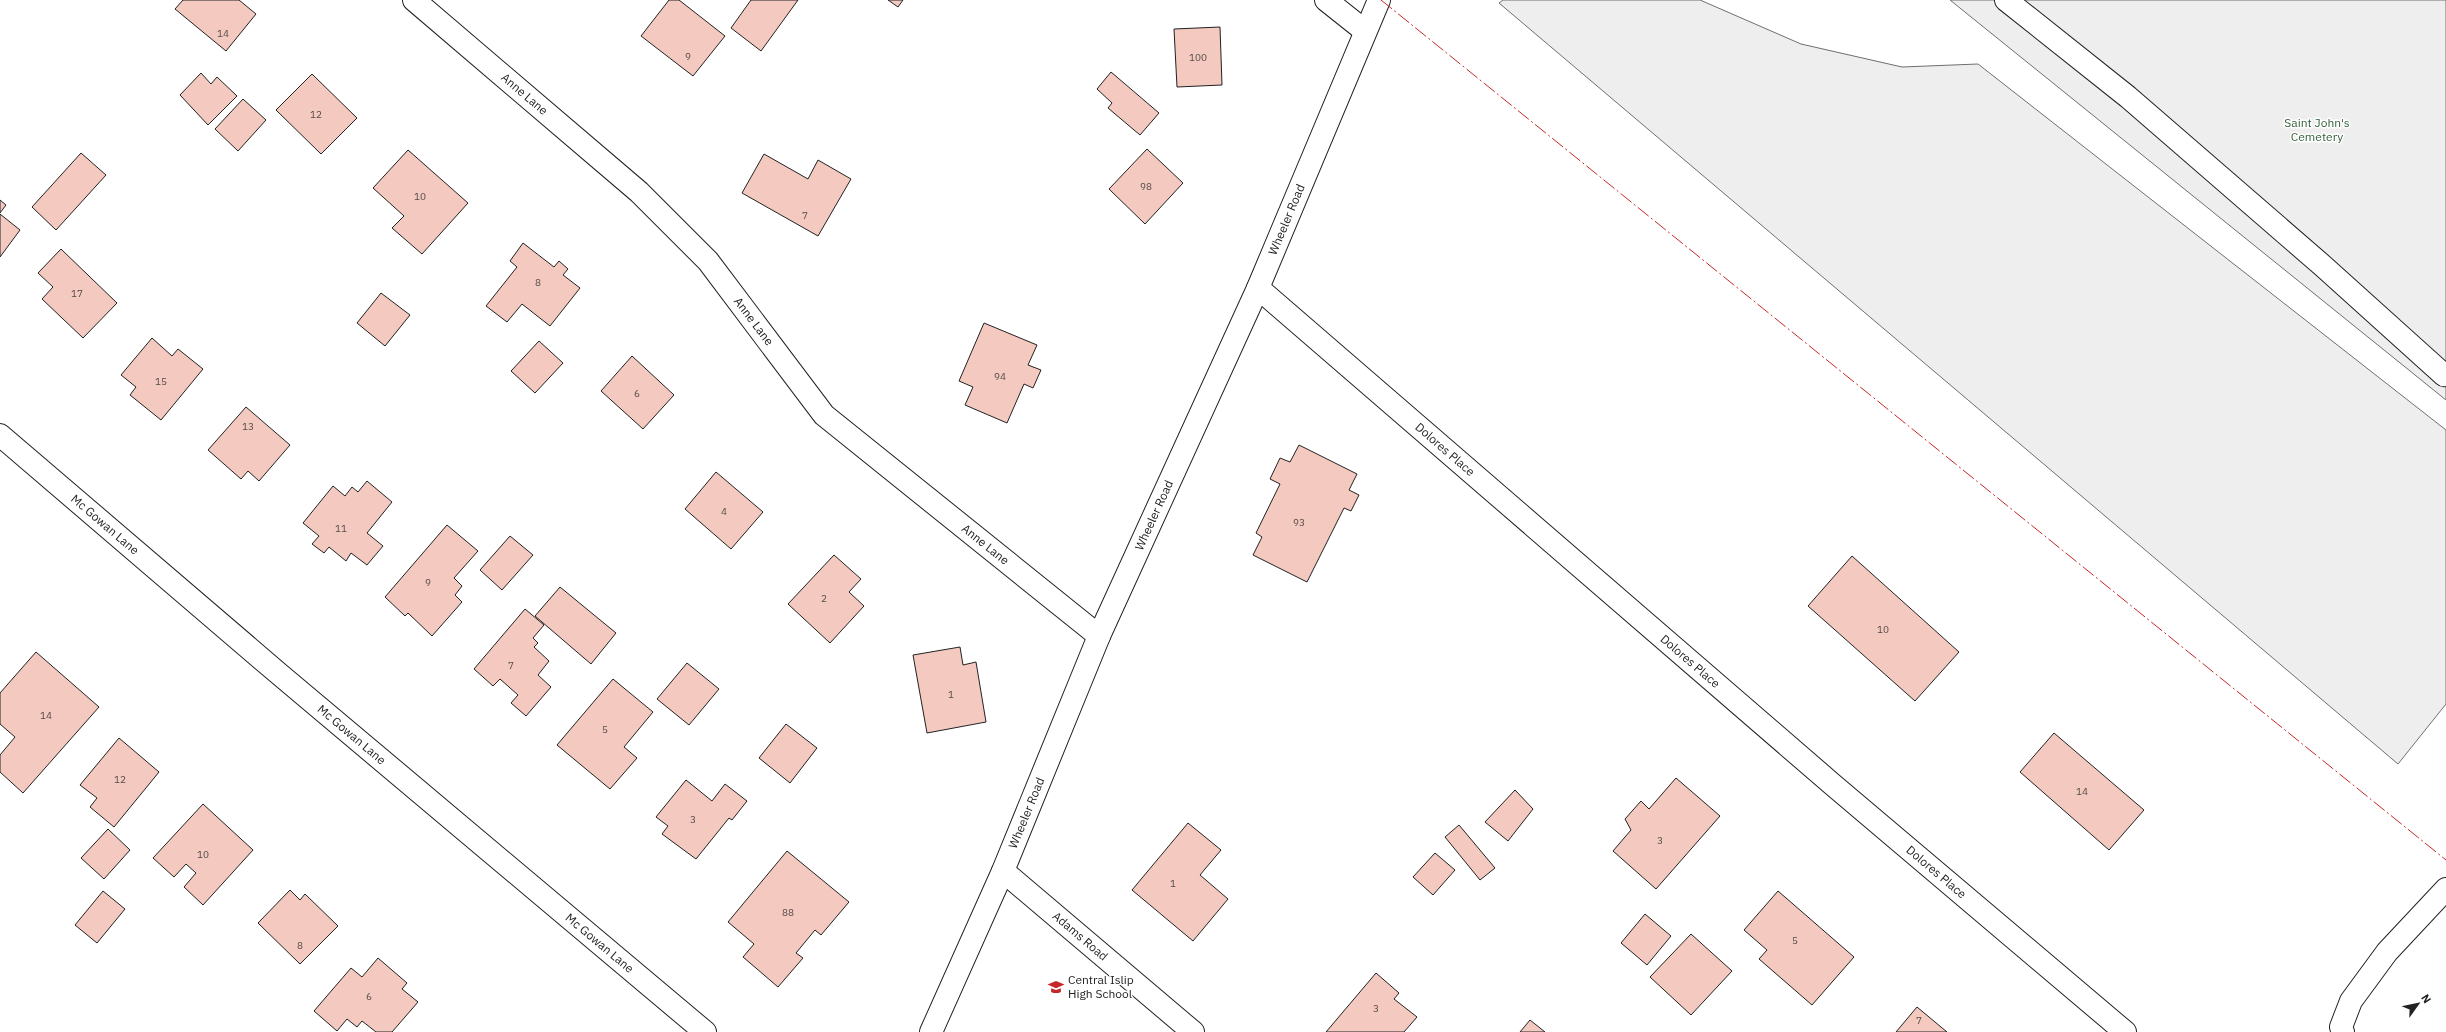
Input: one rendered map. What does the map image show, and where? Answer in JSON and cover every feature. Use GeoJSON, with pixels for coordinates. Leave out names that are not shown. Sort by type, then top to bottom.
{"type":"FeatureCollection","features":[{"type":"Feature","properties":{"kind":"street","name":"Anne Lane"},"geometry":{"type":"LineString","coordinates":[[414,0],[639,192],[702,256],[824,415],[1099,636]]}},
{"type":"Feature","properties":{"kind":"street"},"geometry":{"type":"LineString","coordinates":[[1326,0],[1365,32]]}},
{"type":"Feature","properties":{"kind":"street","name":"Wheeler Road"},"geometry":{"type":"LineString","coordinates":[[931,1032],[1004,871],[1099,636],[1258,288],[1379,0]]}},
{"type":"Feature","properties":{"kind":"street"},"geometry":{"type":"LineString","coordinates":[[2006,0],[2128,97],[2323,266],[2444,375],[2446,374]]}},
{"type":"Feature","properties":{"kind":"street","name":"Dolores Place"},"geometry":{"type":"LineString","coordinates":[[1258,288],[1832,784],[2124,1032]]}},
{"type":"Feature","properties":{"kind":"street","name":"Mc Gowan Lane"},"geometry":{"type":"LineString","coordinates":[[0,435],[272,668],[705,1032]]}},
{"type":"Feature","properties":{"kind":"street","name":"Adams Road"},"geometry":{"type":"LineString","coordinates":[[1004,871],[1193,1032]]}},
{"type":"Feature","properties":{"kind":"street"},"geometry":{"type":"LineString","coordinates":[[2343,1032],[2341,1027],[2351,1000],[2387,952],[2446,889]]}},
{"type":"Feature","properties":{"kind":"green space"},"geometry":{"type":"Polygon","coordinates":[[[1503,0],[1700,0],[1801,44],[1902,67],[1978,64],[2446,430],[2446,704],[2398,764],[1499,3],[1503,0]]]}},
{"type":"Feature","properties":{"kind":"green space","name":"Saint John's Cemetery"},"geometry":{"type":"Polygon","coordinates":[[[1950,0],[2446,0],[2446,400],[1950,0]]]}},
{"type":"Feature","properties":{"kind":"building"},"geometry":{"type":"Polygon","coordinates":[[[183,0],[239,0],[256,14],[226,51],[175,9],[183,0]]]}},
{"type":"Feature","properties":{"kind":"building"},"geometry":{"type":"Polygon","coordinates":[[[669,0],[679,0],[725,36],[693,76],[641,36],[669,0]]]}},
{"type":"Feature","properties":{"kind":"building"},"geometry":{"type":"Polygon","coordinates":[[[751,0],[798,0],[761,51],[731,28],[751,0]]]}},
{"type":"Feature","properties":{"kind":"building"},"geometry":{"type":"Polygon","coordinates":[[[888,0],[903,0],[898,7],[888,0]]]}},
{"type":"Feature","properties":{"kind":"building"},"geometry":{"type":"Polygon","coordinates":[[[1220,27],[1222,85],[1177,87],[1174,29],[1220,27]]]}},
{"type":"Feature","properties":{"kind":"building"},"geometry":{"type":"Polygon","coordinates":[[[1111,72],[1159,113],[1140,135],[1108,108],[1112,103],[1097,89],[1111,72]]]}},
{"type":"Feature","properties":{"kind":"building"},"geometry":{"type":"Polygon","coordinates":[[[201,73],[211,84],[217,77],[237,96],[208,125],[180,95],[201,73]]]}},
{"type":"Feature","properties":{"kind":"building"},"geometry":{"type":"Polygon","coordinates":[[[312,74],[357,118],[321,154],[276,110],[312,74]]]}},
{"type":"Feature","properties":{"kind":"building"},"geometry":{"type":"Polygon","coordinates":[[[243,99],[266,120],[238,151],[215,129],[243,99]]]}},
{"type":"Feature","properties":{"kind":"building"},"geometry":{"type":"Polygon","coordinates":[[[1147,149],[1183,183],[1145,224],[1109,189],[1147,149]]]}},
{"type":"Feature","properties":{"kind":"building"},"geometry":{"type":"Polygon","coordinates":[[[408,150],[468,203],[422,254],[392,228],[404,216],[373,188],[408,150]]]}},
{"type":"Feature","properties":{"kind":"building"},"geometry":{"type":"Polygon","coordinates":[[[81,153],[106,175],[56,230],[32,207],[81,153]]]}},
{"type":"Feature","properties":{"kind":"building"},"geometry":{"type":"Polygon","coordinates":[[[764,154],[808,179],[818,160],[851,179],[818,236],[742,193],[764,154]]]}},
{"type":"Feature","properties":{"kind":"building"},"geometry":{"type":"Polygon","coordinates":[[[0,200],[6,205],[0,213],[0,200]]]}},
{"type":"Feature","properties":{"kind":"building"},"geometry":{"type":"Polygon","coordinates":[[[0,214],[20,230],[0,257],[0,214]]]}},
{"type":"Feature","properties":{"kind":"building"},"geometry":{"type":"Polygon","coordinates":[[[523,243],[554,267],[559,261],[568,269],[563,275],[580,288],[550,326],[522,304],[507,322],[486,306],[517,267],[510,261],[523,243]]]}},
{"type":"Feature","properties":{"kind":"building"},"geometry":{"type":"Polygon","coordinates":[[[61,249],[117,303],[83,338],[42,299],[53,287],[38,273],[61,249]]]}},
{"type":"Feature","properties":{"kind":"building"},"geometry":{"type":"Polygon","coordinates":[[[381,293],[410,315],[385,346],[357,323],[381,293]]]}},
{"type":"Feature","properties":{"kind":"building"},"geometry":{"type":"Polygon","coordinates":[[[984,323],[1037,345],[1028,365],[1041,370],[1033,388],[1024,384],[1007,423],[965,405],[973,387],[959,381],[984,323]]]}},
{"type":"Feature","properties":{"kind":"building"},"geometry":{"type":"Polygon","coordinates":[[[152,338],[172,356],[178,349],[203,369],[161,420],[130,395],[136,387],[121,375],[152,338]]]}},
{"type":"Feature","properties":{"kind":"building"},"geometry":{"type":"Polygon","coordinates":[[[539,341],[563,363],[535,393],[511,371],[539,341]]]}},
{"type":"Feature","properties":{"kind":"building"},"geometry":{"type":"Polygon","coordinates":[[[632,356],[674,395],[643,429],[601,391],[632,356]]]}},
{"type":"Feature","properties":{"kind":"building"},"geometry":{"type":"Polygon","coordinates":[[[246,407],[290,445],[259,481],[248,471],[241,479],[208,450],[246,407]]]}},
{"type":"Feature","properties":{"kind":"building"},"geometry":{"type":"Polygon","coordinates":[[[1299,445],[1357,474],[1349,490],[1359,495],[1351,511],[1344,508],[1307,582],[1253,555],[1262,537],[1256,533],[1280,484],[1270,479],[1280,458],[1290,462],[1299,445]]]}},
{"type":"Feature","properties":{"kind":"building"},"geometry":{"type":"Polygon","coordinates":[[[716,472],[763,512],[731,549],[685,509],[716,472]]]}},
{"type":"Feature","properties":{"kind":"building"},"geometry":{"type":"Polygon","coordinates":[[[367,481],[392,502],[367,533],[383,546],[367,565],[351,553],[346,561],[329,547],[324,553],[312,544],[319,536],[303,523],[333,486],[345,496],[352,487],[358,492],[367,481]]]}},
{"type":"Feature","properties":{"kind":"building"},"geometry":{"type":"Polygon","coordinates":[[[447,525],[478,551],[454,578],[462,586],[455,595],[462,602],[432,636],[408,613],[405,616],[385,597],[447,525]]]}},
{"type":"Feature","properties":{"kind":"building"},"geometry":{"type":"Polygon","coordinates":[[[510,536],[533,555],[502,590],[480,570],[510,536]]]}},
{"type":"Feature","properties":{"kind":"building"},"geometry":{"type":"Polygon","coordinates":[[[834,555],[861,579],[849,592],[864,606],[830,643],[788,604],[834,555]]]}},
{"type":"Feature","properties":{"kind":"building"},"geometry":{"type":"Polygon","coordinates":[[[1852,556],[1959,652],[1915,701],[1808,606],[1852,556]]]}},
{"type":"Feature","properties":{"kind":"building"},"geometry":{"type":"Polygon","coordinates":[[[560,587],[616,633],[591,664],[535,616],[560,587]]]}},
{"type":"Feature","properties":{"kind":"building"},"geometry":{"type":"Polygon","coordinates":[[[525,609],[544,625],[533,638],[538,643],[534,647],[549,661],[538,675],[551,687],[526,716],[511,703],[518,695],[500,679],[493,686],[474,669],[525,609]]]}},
{"type":"Feature","properties":{"kind":"building"},"geometry":{"type":"Polygon","coordinates":[[[960,647],[963,665],[976,662],[986,722],[927,733],[913,655],[960,647]]]}},
{"type":"Feature","properties":{"kind":"building"},"geometry":{"type":"Polygon","coordinates":[[[36,652],[99,707],[23,793],[0,772],[0,755],[15,737],[0,724],[0,693],[36,652]]]}},
{"type":"Feature","properties":{"kind":"building"},"geometry":{"type":"Polygon","coordinates":[[[687,663],[719,689],[689,725],[657,699],[687,663]]]}},
{"type":"Feature","properties":{"kind":"building"},"geometry":{"type":"Polygon","coordinates":[[[613,679],[653,712],[624,747],[637,758],[610,789],[557,745],[613,679]]]}},
{"type":"Feature","properties":{"kind":"building"},"geometry":{"type":"Polygon","coordinates":[[[786,724],[817,748],[790,783],[759,758],[786,724]]]}},
{"type":"Feature","properties":{"kind":"building"},"geometry":{"type":"Polygon","coordinates":[[[2054,733],[2144,810],[2109,850],[2020,772],[2054,733]]]}},
{"type":"Feature","properties":{"kind":"building"},"geometry":{"type":"Polygon","coordinates":[[[119,738],[159,772],[114,827],[90,807],[97,798],[80,785],[119,738]]]}},
{"type":"Feature","properties":{"kind":"building"},"geometry":{"type":"Polygon","coordinates":[[[1676,778],[1720,816],[1656,889],[1613,851],[1631,830],[1625,819],[1641,801],[1649,809],[1676,778]]]}},
{"type":"Feature","properties":{"kind":"building"},"geometry":{"type":"Polygon","coordinates":[[[686,780],[712,801],[725,784],[747,801],[732,820],[729,818],[696,859],[662,834],[668,826],[656,817],[686,780]]]}},
{"type":"Feature","properties":{"kind":"building"},"geometry":{"type":"Polygon","coordinates":[[[1515,790],[1533,809],[1508,841],[1485,822],[1515,790]]]}},
{"type":"Feature","properties":{"kind":"building"},"geometry":{"type":"Polygon","coordinates":[[[203,804],[253,850],[203,905],[184,887],[196,873],[186,864],[174,877],[153,858],[203,804]]]}},
{"type":"Feature","properties":{"kind":"building"},"geometry":{"type":"Polygon","coordinates":[[[1188,823],[1221,850],[1200,875],[1228,899],[1193,941],[1132,890],[1188,823]]]}},
{"type":"Feature","properties":{"kind":"building"},"geometry":{"type":"Polygon","coordinates":[[[1459,825],[1495,868],[1480,880],[1445,837],[1459,825]]]}},
{"type":"Feature","properties":{"kind":"building"},"geometry":{"type":"Polygon","coordinates":[[[108,829],[130,850],[104,879],[81,858],[108,829]]]}},
{"type":"Feature","properties":{"kind":"building"},"geometry":{"type":"Polygon","coordinates":[[[787,851],[849,902],[821,935],[815,930],[796,953],[803,958],[778,987],[743,957],[754,944],[728,922],[787,851]]]}},
{"type":"Feature","properties":{"kind":"building"},"geometry":{"type":"Polygon","coordinates":[[[1435,853],[1455,870],[1433,895],[1413,877],[1435,853]]]}},
{"type":"Feature","properties":{"kind":"building"},"geometry":{"type":"Polygon","coordinates":[[[290,890],[300,900],[305,894],[338,926],[300,964],[258,923],[290,890]]]}},
{"type":"Feature","properties":{"kind":"building"},"geometry":{"type":"Polygon","coordinates":[[[103,891],[125,909],[97,943],[75,925],[103,891]]]}},
{"type":"Feature","properties":{"kind":"building"},"geometry":{"type":"Polygon","coordinates":[[[1778,891],[1854,957],[1812,1005],[1759,959],[1767,950],[1744,930],[1778,891]]]}},
{"type":"Feature","properties":{"kind":"building"},"geometry":{"type":"Polygon","coordinates":[[[1645,914],[1671,936],[1647,965],[1621,943],[1645,914]]]}},
{"type":"Feature","properties":{"kind":"building"},"geometry":{"type":"Polygon","coordinates":[[[1691,934],[1732,971],[1691,1015],[1650,977],[1691,934]]]}},
{"type":"Feature","properties":{"kind":"building"},"geometry":{"type":"Polygon","coordinates":[[[378,958],[407,983],[402,989],[418,1002],[392,1032],[376,1032],[362,1021],[357,1027],[347,1019],[337,1031],[314,1011],[351,968],[362,977],[378,958]]]}},
{"type":"Feature","properties":{"kind":"building"},"geometry":{"type":"Polygon","coordinates":[[[1376,973],[1399,993],[1394,999],[1417,1017],[1404,1032],[1326,1032],[1376,973]]]}},
{"type":"Feature","properties":{"kind":"building"},"geometry":{"type":"Polygon","coordinates":[[[1917,1007],[1947,1032],[1896,1032],[1917,1007]]]}},
{"type":"Feature","properties":{"kind":"building"},"geometry":{"type":"Polygon","coordinates":[[[1530,1020],[1545,1032],[1520,1032],[1530,1020]]]}},
{"type":"Feature","properties":{"kind":"power"},"geometry":{"type":"LineString","coordinates":[[1381,0],[2446,860]]}},
{"type":"Feature","properties":{"kind":"place","name":"Central Islip High School"},"geometry":{"type":"Point","coordinates":[1056,987]}}]}
